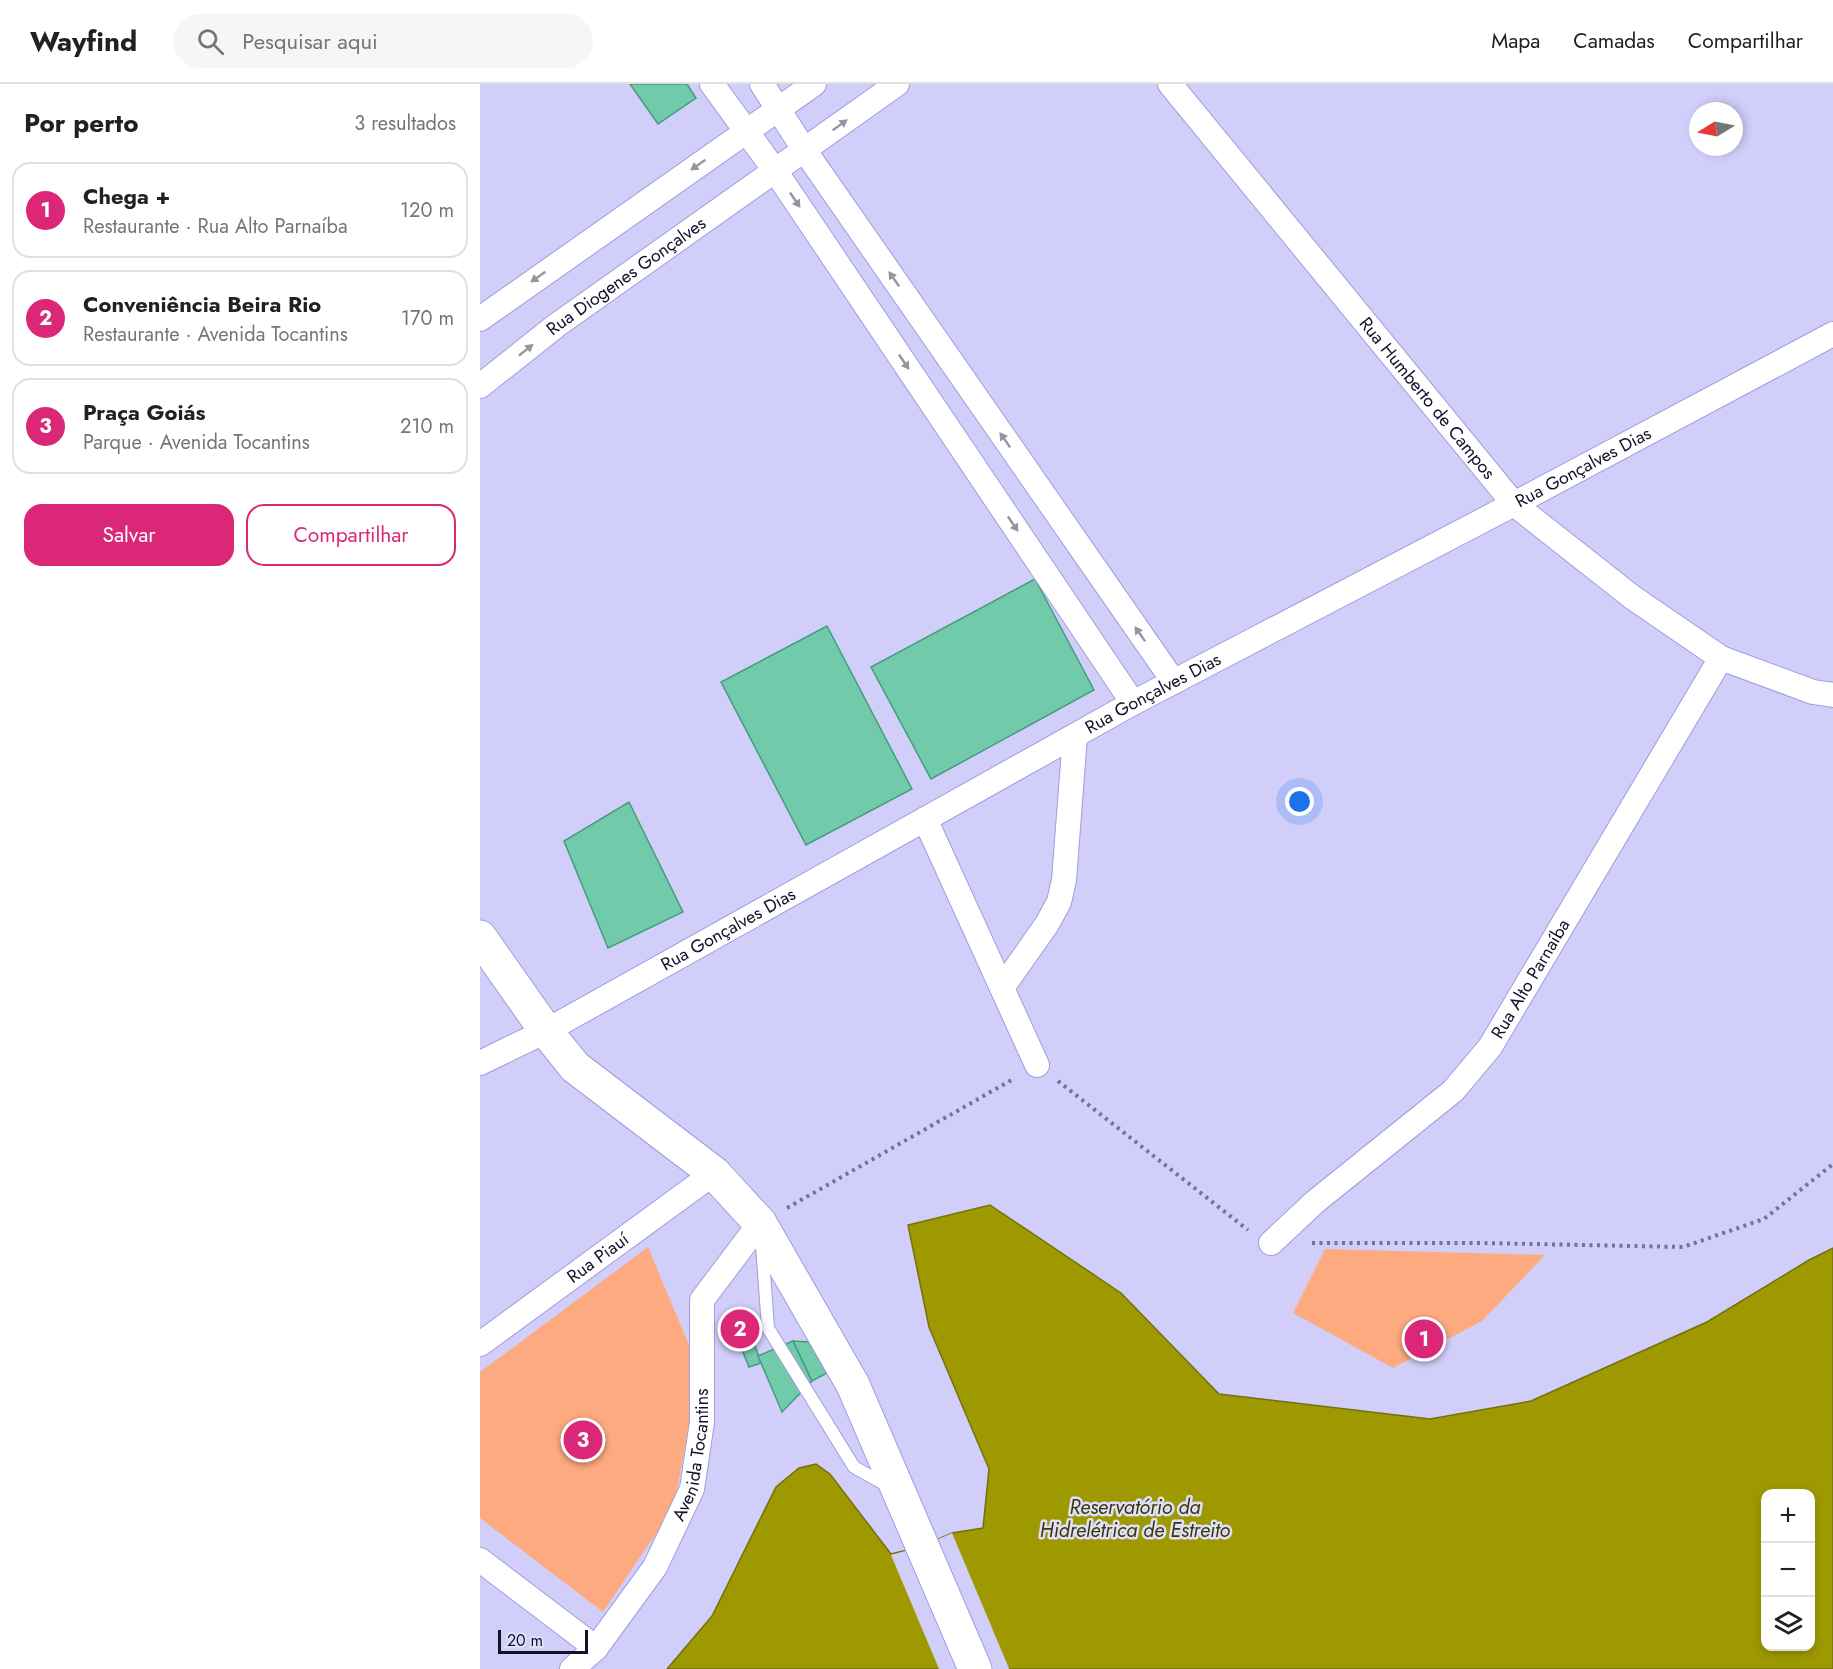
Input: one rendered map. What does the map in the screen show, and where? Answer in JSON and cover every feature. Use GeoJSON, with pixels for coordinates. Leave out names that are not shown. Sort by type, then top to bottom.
{"type":"FeatureCollection","features":[{"type":"Feature","properties":{"kind":"main road"},"geometry":{"type":"LineString","coordinates":[[480,937],[546,1031],[575,1067],[714,1173],[760,1223],[853,1385],[975,1669]]}},
{"type":"Feature","properties":{"kind":"street"},"geometry":{"type":"LineString","coordinates":[[712,84],[776,172],[1133,703]]}},
{"type":"Feature","properties":{"kind":"street"},"geometry":{"type":"LineString","coordinates":[[762,84],[805,151],[1174,682]]}},
{"type":"Feature","properties":{"kind":"street"},"geometry":{"type":"LineString","coordinates":[[480,318],[814,84]]}},
{"type":"Feature","properties":{"kind":"street","name":"Rua Diogenes Gonçalves"},"geometry":{"type":"LineString","coordinates":[[480,386],[557,325],[776,172],[897,84]]}},
{"type":"Feature","properties":{"kind":"street","name":"Rua Humberto de Campos"},"geometry":{"type":"LineString","coordinates":[[1170,84],[1514,504],[1632,597],[1721,658],[1813,692],[1833,695]]}},
{"type":"Feature","properties":{"kind":"street","name":"Rua Gonçalves Dias"},"geometry":{"type":"LineString","coordinates":[[480,1063],[546,1031],[1133,703],[1833,334]]}},
{"type":"Feature","properties":{"kind":"street","name":"Rua Alto Parnaíba"},"geometry":{"type":"LineString","coordinates":[[1271,1243],[1316,1201],[1453,1090],[1490,1047],[1721,658]]}},
{"type":"Feature","properties":{"kind":"street"},"geometry":{"type":"LineString","coordinates":[[1002,988],[1047,924],[1059,902],[1064,880],[1075,735]]}},
{"type":"Feature","properties":{"kind":"street"},"geometry":{"type":"LineString","coordinates":[[925,819],[1037,1065]]}},
{"type":"Feature","properties":{"kind":"street","name":"Rua Piauí"},"geometry":{"type":"LineString","coordinates":[[480,1344],[714,1173]]}},
{"type":"Feature","properties":{"kind":"street","name":"Avenida Tocantins"},"geometry":{"type":"LineString","coordinates":[[572,1669],[596,1648],[655,1567],[692,1488],[702,1422],[702,1300],[760,1223]]}},
{"type":"Feature","properties":{"kind":"street"},"geometry":{"type":"LineString","coordinates":[[480,1560],[596,1648]]}},
{"type":"Feature","properties":{"kind":"lane"},"geometry":{"type":"LineString","coordinates":[[760,1223],[768,1328],[854,1467],[901,1494]]}},
{"type":"Feature","properties":{"kind":"shaded area"},"geometry":{"type":"Polygon","coordinates":[[[648,1247],[699,1369],[674,1507],[603,1612],[480,1518],[480,1372],[648,1247]]]}},
{"type":"Feature","properties":{"kind":"shaded area"},"geometry":{"type":"Polygon","coordinates":[[[1325,1249],[1545,1255],[1482,1321],[1393,1368],[1293,1313],[1325,1249]]]}},
{"type":"Feature","properties":{"kind":"water","name":"Reservatório da Hidrelétrica de Estreito"},"geometry":{"type":"Polygon","coordinates":[[[990,1205],[1121,1293],[1219,1394],[1430,1419],[1531,1401],[1707,1322],[1809,1260],[1833,1248],[1833,1669],[667,1669],[712,1616],[776,1487],[799,1468],[816,1464],[830,1474],[891,1554],[923,1546],[952,1533],[983,1528],[989,1469],[929,1327],[908,1225],[990,1205]]]}},
{"type":"Feature","properties":{"kind":"pier"},"geometry":{"type":"Polygon","coordinates":[[[952,1533],[1009,1669],[939,1669],[891,1555],[923,1546],[952,1533]]]}},
{"type":"Feature","properties":{"kind":"building"},"geometry":{"type":"Polygon","coordinates":[[[630,84],[687,84],[696,98],[658,124],[630,84]]]}},
{"type":"Feature","properties":{"kind":"building"},"geometry":{"type":"Polygon","coordinates":[[[1035,579],[1094,690],[931,779],[871,667],[1035,579]]]}},
{"type":"Feature","properties":{"kind":"building"},"geometry":{"type":"Polygon","coordinates":[[[827,626],[912,789],[806,845],[721,682],[827,626]]]}},
{"type":"Feature","properties":{"kind":"building"},"geometry":{"type":"Polygon","coordinates":[[[629,802],[683,912],[608,948],[564,841],[629,802]]]}},
{"type":"Feature","properties":{"kind":"building"},"geometry":{"type":"Polygon","coordinates":[[[740,1313],[753,1340],[740,1345],[727,1318],[740,1313]]]}},
{"type":"Feature","properties":{"kind":"building"},"geometry":{"type":"Polygon","coordinates":[[[753,1340],[761,1363],[749,1367],[740,1345],[753,1340]]]}},
{"type":"Feature","properties":{"kind":"building"},"geometry":{"type":"Polygon","coordinates":[[[793,1341],[812,1381],[782,1412],[758,1356],[793,1341]]]}},
{"type":"Feature","properties":{"kind":"building"},"geometry":{"type":"Polygon","coordinates":[[[793,1341],[809,1342],[827,1373],[812,1381],[793,1341]]]}},
{"type":"Feature","properties":{"kind":"place","name":"Conveniência Beira Rio"},"geometry":{"type":"Point","coordinates":[740,1329]}},
{"type":"Feature","properties":{"kind":"place","name":"Chega +"},"geometry":{"type":"Point","coordinates":[1424,1339]}},
{"type":"Feature","properties":{"kind":"place","name":"Praça Goiás"},"geometry":{"type":"Point","coordinates":[583,1440]}}]}
